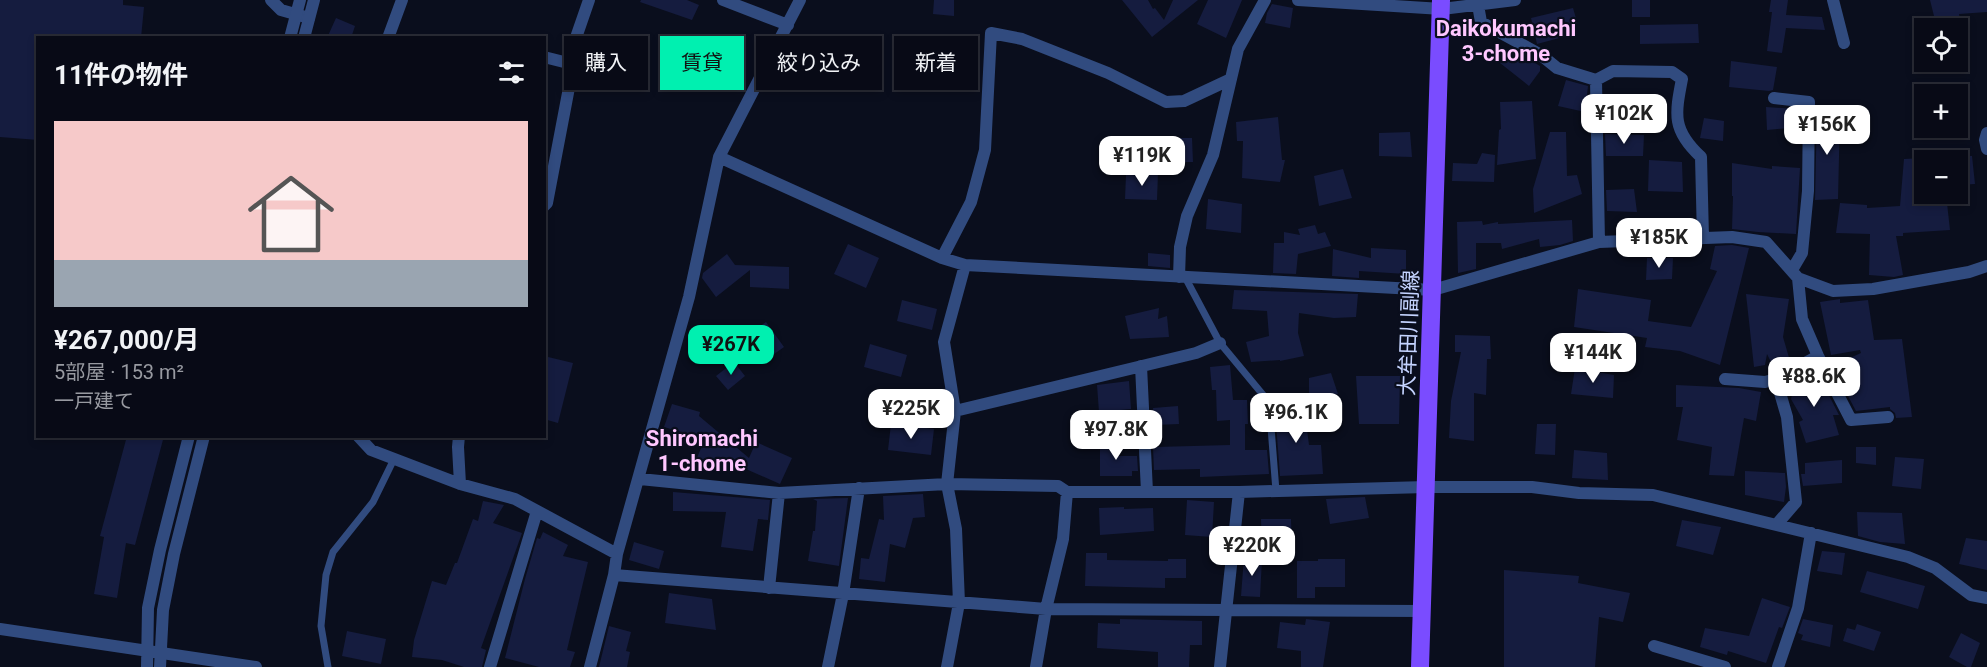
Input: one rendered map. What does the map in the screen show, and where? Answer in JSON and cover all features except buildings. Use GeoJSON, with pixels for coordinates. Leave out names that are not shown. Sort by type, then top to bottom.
{"type":"FeatureCollection","features":[{"type":"Feature","properties":{"kind":"main road","name":"大牟田川副線"},"geometry":{"type":"LineString","coordinates":[[1420,667],[1441,5]]}},
{"type":"Feature","properties":{"kind":"street"},"geometry":{"type":"LineString","coordinates":[[271,0],[281,10],[309,18]]}},
{"type":"Feature","properties":{"kind":"street"},"geometry":{"type":"LineString","coordinates":[[290,36],[300,0]]}},
{"type":"Feature","properties":{"kind":"street"},"geometry":{"type":"LineString","coordinates":[[304,36],[314,0]]}},
{"type":"Feature","properties":{"kind":"street"},"geometry":{"type":"LineString","coordinates":[[389,36],[402,0]]}},
{"type":"Feature","properties":{"kind":"street"},"geometry":{"type":"LineString","coordinates":[[577,36],[589,0]]}},
{"type":"Feature","properties":{"kind":"street"},"geometry":{"type":"LineString","coordinates":[[723,0],[788,25]]}},
{"type":"Feature","properties":{"kind":"street"},"geometry":{"type":"LineString","coordinates":[[590,667],[614,575],[617,554],[640,479],[689,297],[719,157],[800,0]]}},
{"type":"Feature","properties":{"kind":"street"},"geometry":{"type":"LineString","coordinates":[[1182,277],[1180,247],[1187,216],[1213,155],[1238,50],[1265,0]]}},
{"type":"Feature","properties":{"kind":"street"},"geometry":{"type":"LineString","coordinates":[[1298,0],[1441,5],[1478,5],[1515,0]]}},
{"type":"Feature","properties":{"kind":"street"},"geometry":{"type":"LineString","coordinates":[[1833,0],[1844,43]]}},
{"type":"Feature","properties":{"kind":"street"},"geometry":{"type":"LineString","coordinates":[[1478,5],[1481,22],[1541,55],[1557,68],[1596,80],[1613,71],[1672,72],[1682,79],[1677,106],[1678,125],[1686,143],[1701,157],[1703,238]]}},
{"type":"Feature","properties":{"kind":"street"},"geometry":{"type":"LineString","coordinates":[[942,258],[971,202],[985,150],[991,33],[1022,39],[1108,73],[1166,102],[1184,101],[1231,79]]}},
{"type":"Feature","properties":{"kind":"street"},"geometry":{"type":"LineString","coordinates":[[546,58],[564,62]]}},
{"type":"Feature","properties":{"kind":"street"},"geometry":{"type":"LineString","coordinates":[[1596,80],[1599,242]]}},
{"type":"Feature","properties":{"kind":"street"},"geometry":{"type":"LineString","coordinates":[[546,203],[569,90]]}},
{"type":"Feature","properties":{"kind":"street"},"geometry":{"type":"LineString","coordinates":[[1774,98],[1809,102],[1808,191],[1802,253],[1795,274],[1802,320],[1851,420],[1888,417]]}},
{"type":"Feature","properties":{"kind":"street"},"geometry":{"type":"LineString","coordinates":[[1987,133],[1985,140],[1987,149]]}},
{"type":"Feature","properties":{"kind":"street"},"geometry":{"type":"LineString","coordinates":[[719,157],[942,258],[965,265],[1433,290],[1599,242],[1732,237],[1766,242],[1795,274],[1833,291],[1873,289],[1969,272],[1987,266]]}},
{"type":"Feature","properties":{"kind":"street"},"geometry":{"type":"LineString","coordinates":[[947,667],[959,603],[956,529],[947,484],[955,411],[944,342],[965,265]]}},
{"type":"Feature","properties":{"kind":"street"},"geometry":{"type":"LineString","coordinates":[[955,411],[1196,353],[1220,343]]}},
{"type":"Feature","properties":{"kind":"street"},"geometry":{"type":"LineString","coordinates":[[1725,379],[1765,382],[1776,379],[1818,356]]}},
{"type":"Feature","properties":{"kind":"street"},"geometry":{"type":"LineString","coordinates":[[1140,366],[1147,492]]}},
{"type":"Feature","properties":{"kind":"street"},"geometry":{"type":"LineString","coordinates":[[1776,379],[1787,417],[1796,502],[1777,524]]}},
{"type":"Feature","properties":{"kind":"street"},"geometry":{"type":"LineString","coordinates":[[147,667],[148,608],[188,438]]}},
{"type":"Feature","properties":{"kind":"street"},"geometry":{"type":"LineString","coordinates":[[160,667],[163,610],[174,554],[203,438]]}},
{"type":"Feature","properties":{"kind":"street"},"geometry":{"type":"LineString","coordinates":[[360,438],[371,450],[460,484],[515,499],[617,554]]}},
{"type":"Feature","properties":{"kind":"street"},"geometry":{"type":"LineString","coordinates":[[459,438],[460,484]]}},
{"type":"Feature","properties":{"kind":"street"},"geometry":{"type":"LineString","coordinates":[[640,479],[779,493],[947,484],[1058,486],[1067,492],[1239,492],[1425,487],[1532,487],[1579,493],[1653,495],[1908,557],[1935,568],[1971,595],[1987,598]]}},
{"type":"Feature","properties":{"kind":"street"},"geometry":{"type":"LineString","coordinates":[[828,667],[843,594],[859,488]]}},
{"type":"Feature","properties":{"kind":"street"},"geometry":{"type":"LineString","coordinates":[[1036,667],[1046,609],[1064,539],[1067,492]]}},
{"type":"Feature","properties":{"kind":"street"},"geometry":{"type":"LineString","coordinates":[[1220,667],[1239,492]]}},
{"type":"Feature","properties":{"kind":"street"},"geometry":{"type":"LineString","coordinates":[[769,588],[779,493]]}},
{"type":"Feature","properties":{"kind":"street"},"geometry":{"type":"LineString","coordinates":[[490,667],[537,511]]}},
{"type":"Feature","properties":{"kind":"street"},"geometry":{"type":"LineString","coordinates":[[1778,667],[1798,608],[1811,533]]}},
{"type":"Feature","properties":{"kind":"street"},"geometry":{"type":"LineString","coordinates":[[614,575],[1046,609],[1422,611]]}},
{"type":"Feature","properties":{"kind":"street"},"geometry":{"type":"LineString","coordinates":[[0,629],[256,667]]}},
{"type":"Feature","properties":{"kind":"street"},"geometry":{"type":"LineString","coordinates":[[1654,646],[1725,667]]}},
{"type":"Feature","properties":{"kind":"lane"},"geometry":{"type":"LineString","coordinates":[[1182,277],[1220,343],[1269,402],[1276,491]]}},
{"type":"Feature","properties":{"kind":"lane"},"geometry":{"type":"LineString","coordinates":[[328,667],[321,626],[326,575],[333,552],[373,502],[394,459]]}},
{"type":"Feature","properties":{"kind":"district","name":"Daikokumachi 3-chome"},"geometry":{"type":"Point","coordinates":[1506,40]}},
{"type":"Feature","properties":{"kind":"district","name":"Shiromachi 1-chome"},"geometry":{"type":"Point","coordinates":[702,450]}}]}
